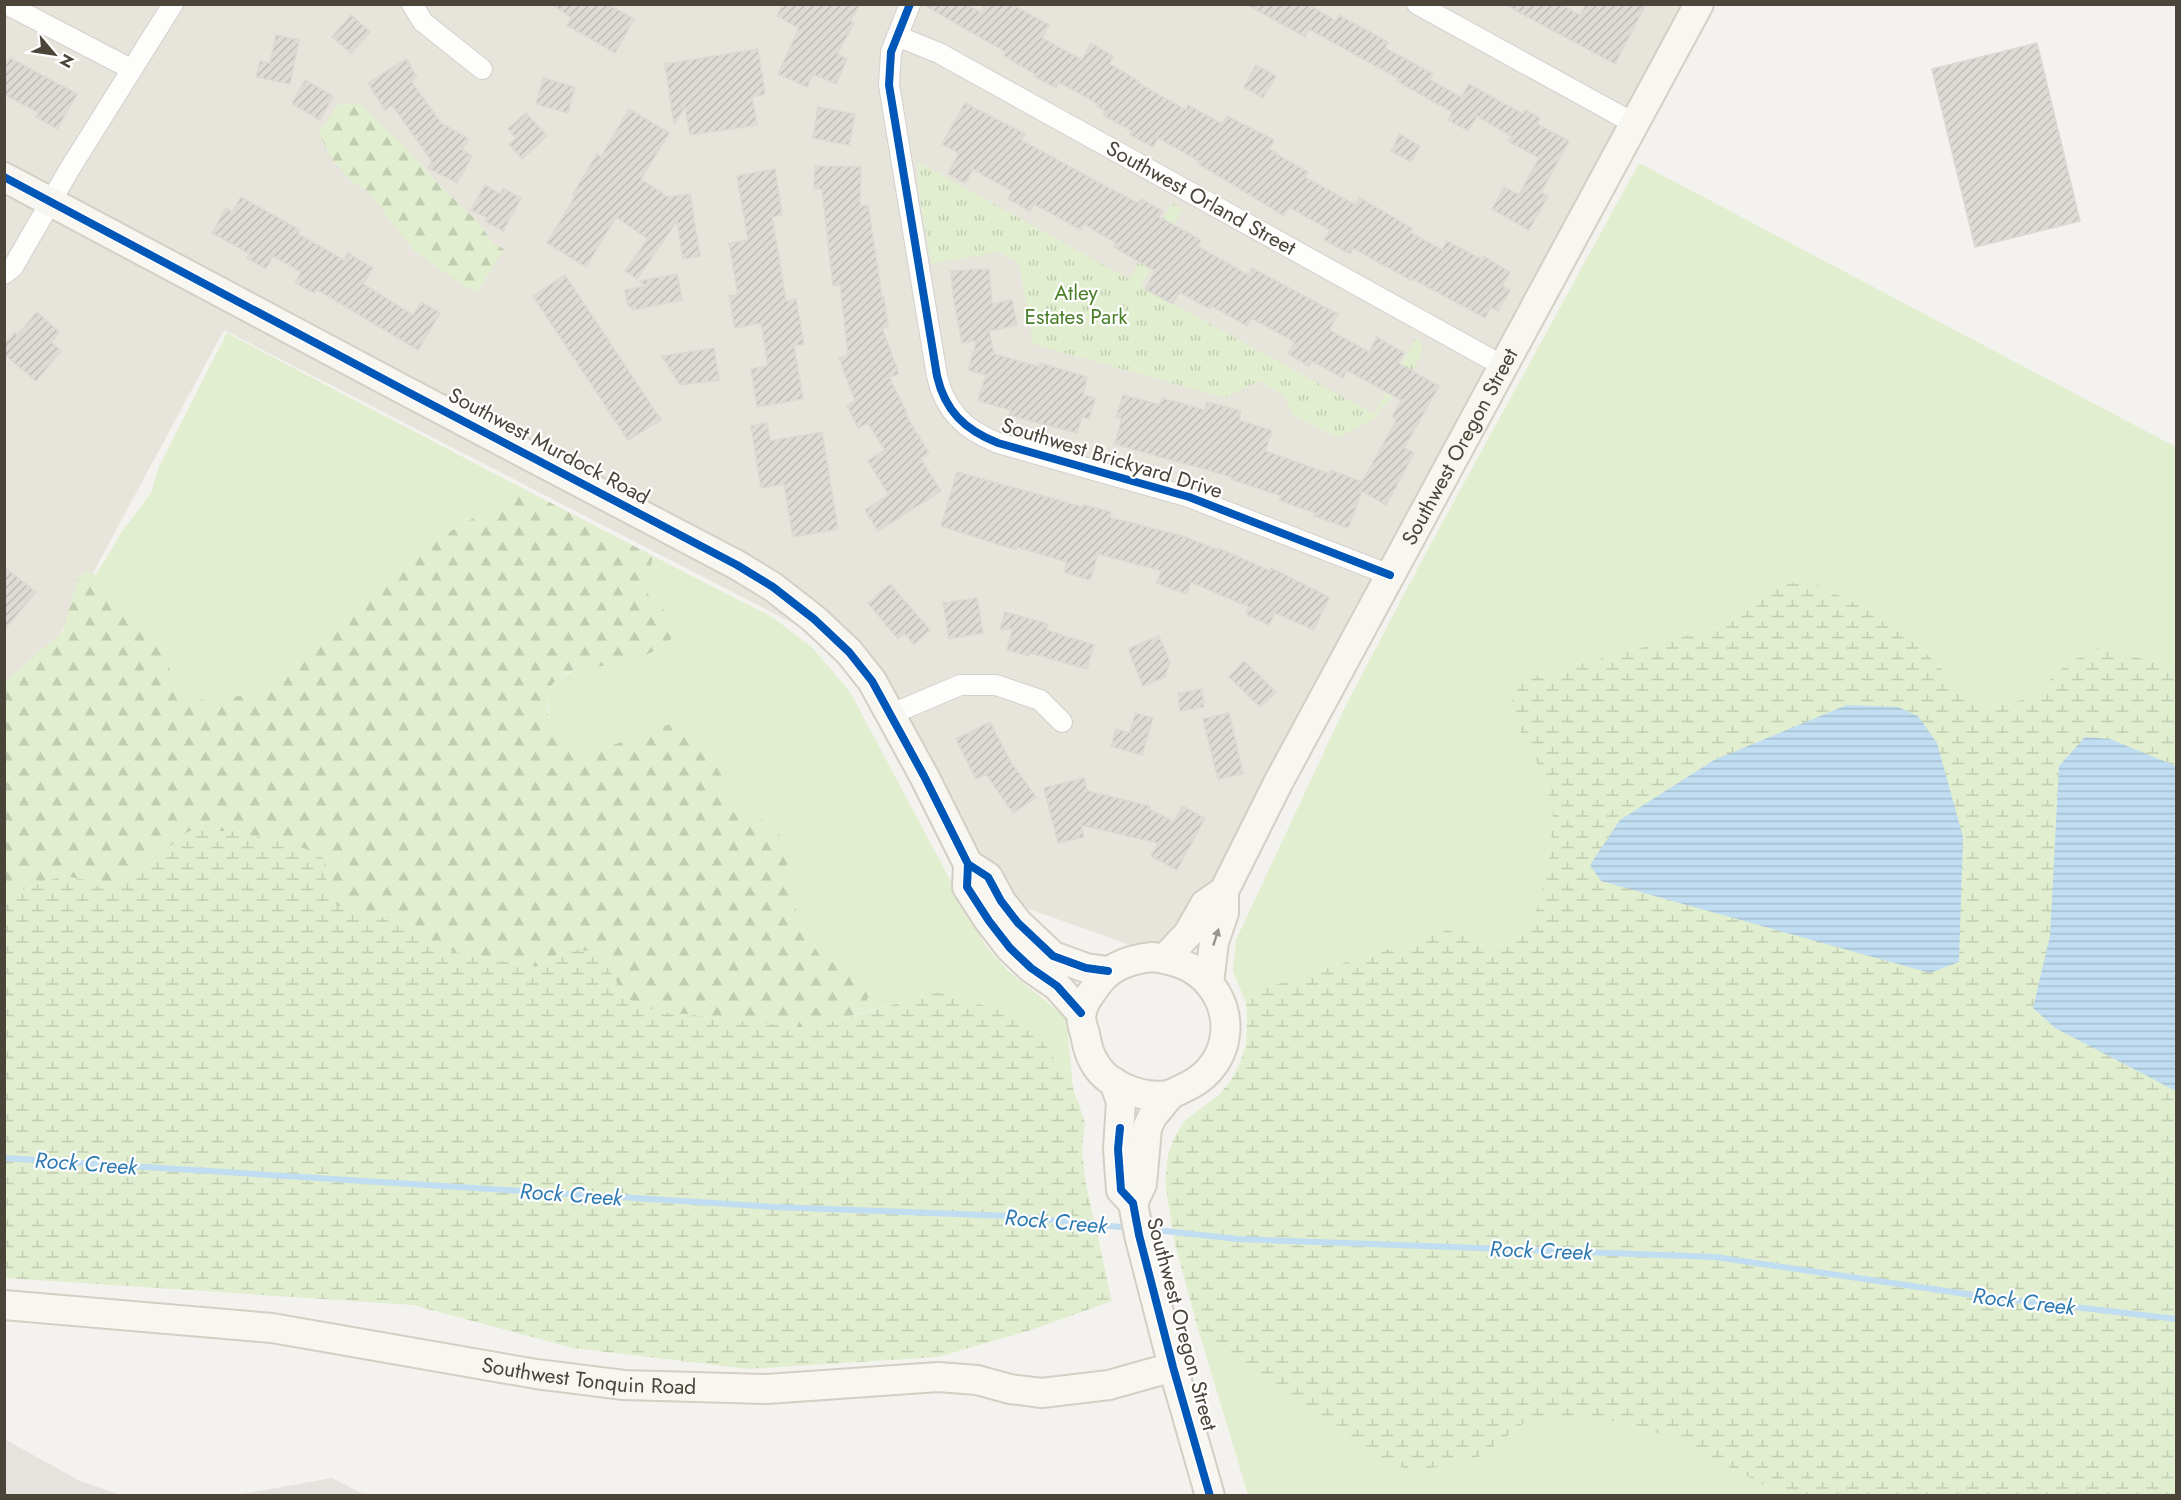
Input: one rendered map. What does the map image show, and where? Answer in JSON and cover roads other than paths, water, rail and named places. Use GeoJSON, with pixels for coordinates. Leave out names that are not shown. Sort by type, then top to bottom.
{"type":"FeatureCollection","features":[{"type":"Feature","properties":{"kind":"main road","name":"Southwest Oregon Street"},"geometry":{"type":"LineString","coordinates":[[1209,983],[1214,942],[1224,913],[1224,891],[1278,783],[1699,4]]}},
{"type":"Feature","properties":{"kind":"main road","name":"Southwest Murdock Road"},"geometry":{"type":"LineString","coordinates":[[4,177],[746,571],[801,608],[836,638],[872,681],[892,714],[968,864],[967,887],[990,921],[1020,958],[1057,986],[1081,1013]]}},
{"type":"Feature","properties":{"kind":"main road","name":"Southwest Murdock Road"},"geometry":{"type":"LineString","coordinates":[[968,864],[988,877],[1001,901],[1018,923],[1053,956],[1086,968],[1107,971]]}},
{"type":"Feature","properties":{"kind":"main road","name":"Southwest Oregon Street"},"geometry":{"type":"LineString","coordinates":[[1165,958],[1188,934],[1205,904],[1224,891]]}},
{"type":"Feature","properties":{"kind":"main road","name":"Southwest Oregon Street"},"geometry":{"type":"LineString","coordinates":[[1107,971],[1137,958],[1165,958],[1181,963],[1197,972],[1209,983],[1224,1013],[1226,1030],[1218,1061],[1204,1076],[1170,1095],[1152,1118],[1147,1128],[1142,1184],[1133,1203]]}},
{"type":"Feature","properties":{"kind":"main road"},"geometry":{"type":"LineString","coordinates":[[1107,971],[1098,981],[1081,1013],[1087,1047],[1093,1062],[1114,1082],[1127,1090],[1156,1096],[1170,1095]]}},
{"type":"Feature","properties":{"kind":"main road","name":"Southwest Oregon Street"},"geometry":{"type":"LineString","coordinates":[[1114,1082],[1121,1102],[1118,1149],[1121,1190],[1133,1203],[1173,1367],[1210,1496]]}},
{"type":"Feature","properties":{"kind":"main road","name":"Southwest Tonquin Road"},"geometry":{"type":"LineString","coordinates":[[4,1305],[272,1328],[536,1374],[624,1385],[767,1389],[938,1377],[977,1380],[1010,1389],[1042,1393],[1109,1385],[1173,1367]]}},
{"type":"Feature","properties":{"kind":"street"},"geometry":{"type":"LineString","coordinates":[[6,4],[131,69]]}},
{"type":"Feature","properties":{"kind":"street"},"geometry":{"type":"LineString","coordinates":[[4,274],[13,267],[131,69],[173,4]]}},
{"type":"Feature","properties":{"kind":"street"},"geometry":{"type":"LineString","coordinates":[[412,4],[423,22],[482,69]]}},
{"type":"Feature","properties":{"kind":"street","name":"Southwest Brickyard Drive"},"geometry":{"type":"LineString","coordinates":[[910,4],[891,52],[889,85],[933,355],[941,393],[949,407],[983,437],[1189,497],[1390,575]]}},
{"type":"Feature","properties":{"kind":"street"},"geometry":{"type":"LineString","coordinates":[[1417,4],[1635,124]]}},
{"type":"Feature","properties":{"kind":"street","name":"Southwest Orland Street"},"geometry":{"type":"LineString","coordinates":[[897,36],[939,53],[1503,366]]}},
{"type":"Feature","properties":{"kind":"street"},"geometry":{"type":"LineString","coordinates":[[892,714],[960,685],[996,686],[1040,700],[1062,722]]}},
{"type":"Feature","properties":{"kind":"water"},"geometry":{"type":"Polygon","coordinates":[[[1847,705],[1898,707],[1918,716],[1937,743],[1963,837],[1959,962],[1930,973],[1601,881],[1590,865],[1620,820],[1714,760],[1847,705]]]}},
{"type":"Feature","properties":{"kind":"water"},"geometry":{"type":"Polygon","coordinates":[[[2085,737],[2110,739],[2176,766],[2176,1091],[2055,1028],[2033,1008],[2050,936],[2059,766],[2085,737]]]}},
{"type":"Feature","properties":{"kind":"waterway","name":"Rock Creek"},"geometry":{"type":"LineString","coordinates":[[4,1158],[775,1207],[1010,1216],[1130,1228]]}},
{"type":"Feature","properties":{"kind":"waterway","name":"Rock Creek"},"geometry":{"type":"LineString","coordinates":[[1146,1229],[1238,1239],[1715,1257],[1980,1296],[2176,1319]]}},
{"type":"Feature","properties":{"kind":"park label","name":"Atley Estates Park"},"geometry":{"type":"Point","coordinates":[1076,305]}}]}
